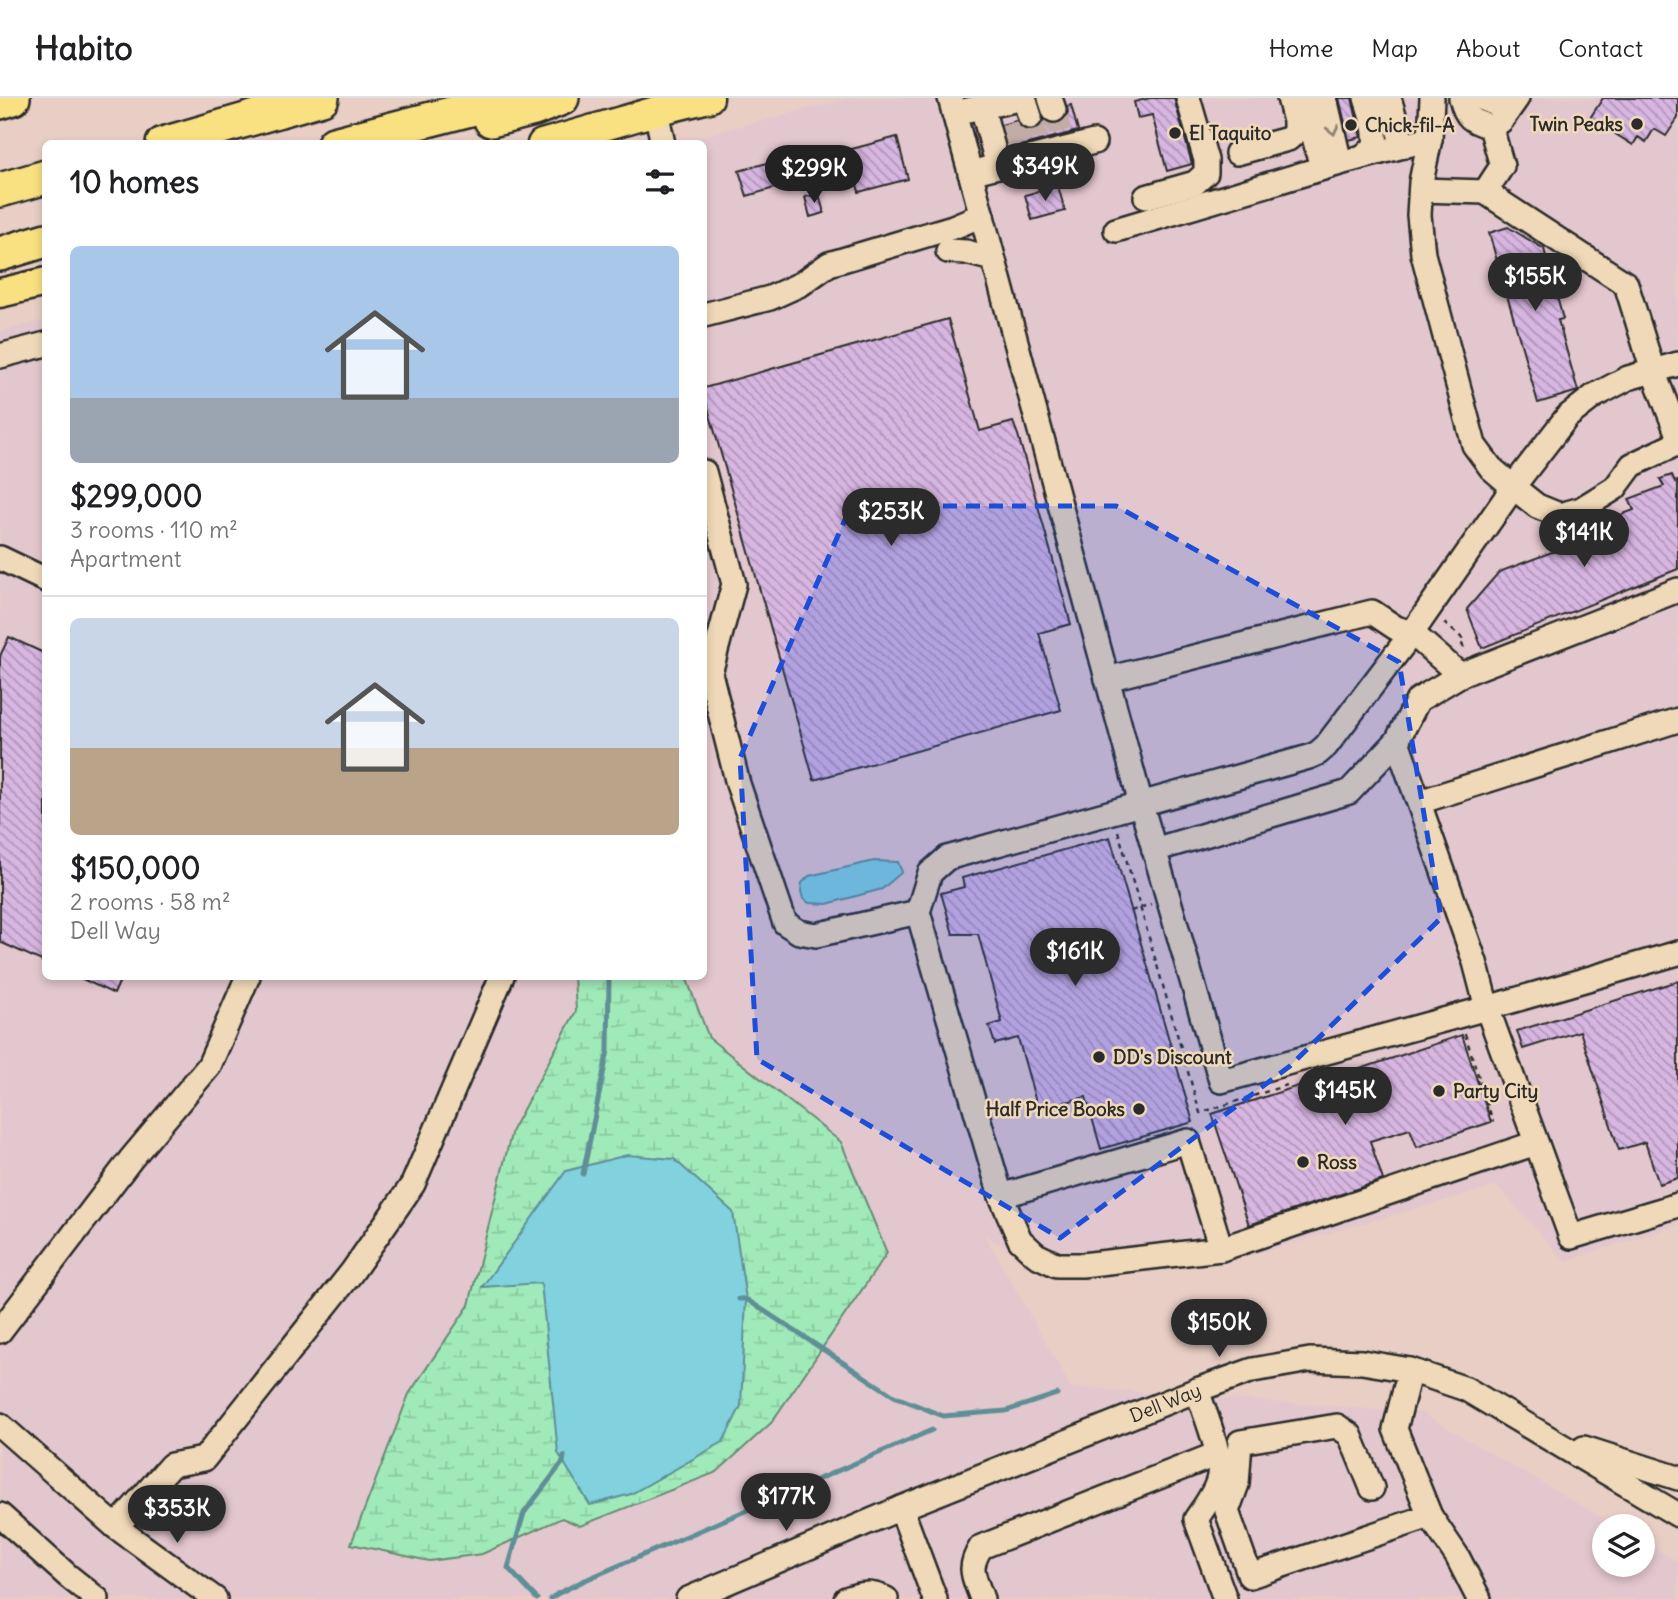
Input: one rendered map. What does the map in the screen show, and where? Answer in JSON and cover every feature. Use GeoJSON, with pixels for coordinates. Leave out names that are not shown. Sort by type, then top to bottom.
{"type":"FeatureCollection","features":[{"type":"Feature","properties":{"kind":"highway"},"geometry":{"type":"LineString","coordinates":[[0,102],[13,98]]}},
{"type":"Feature","properties":{"kind":"highway"},"geometry":{"type":"LineString","coordinates":[[177,140],[322,98]]}},
{"type":"Feature","properties":{"kind":"highway"},"geometry":{"type":"LineString","coordinates":[[353,140],[536,102]]}},
{"type":"Feature","properties":{"kind":"highway"},"geometry":{"type":"LineString","coordinates":[[413,140],[536,102]]}},
{"type":"Feature","properties":{"kind":"highway"},"geometry":{"type":"LineString","coordinates":[[0,190],[42,178]]}},
{"type":"Feature","properties":{"kind":"highway"},"geometry":{"type":"LineString","coordinates":[[0,237],[42,226]]}},
{"type":"Feature","properties":{"kind":"highway"},"geometry":{"type":"LineString","coordinates":[[0,254],[42,241]]}},
{"type":"Feature","properties":{"kind":"main road"},"geometry":{"type":"LineString","coordinates":[[556,140],[709,98]]}},
{"type":"Feature","properties":{"kind":"main road"},"geometry":{"type":"LineString","coordinates":[[0,293],[42,283]]}},
{"type":"Feature","properties":{"kind":"street"},"geometry":{"type":"LineString","coordinates":[[1146,197],[1195,183],[1206,173],[1206,160],[1188,98]]}},
{"type":"Feature","properties":{"kind":"street"},"geometry":{"type":"LineString","coordinates":[[1237,152],[1288,139],[1295,132],[1289,98]]}},
{"type":"Feature","properties":{"kind":"street"},"geometry":{"type":"LineString","coordinates":[[1304,98],[1350,159]]}},
{"type":"Feature","properties":{"kind":"street"},"geometry":{"type":"LineString","coordinates":[[1325,98],[1350,159]]}},
{"type":"Feature","properties":{"kind":"street"},"geometry":{"type":"LineString","coordinates":[[1350,159],[1376,133],[1366,98]]}},
{"type":"Feature","properties":{"kind":"street"},"geometry":{"type":"LineString","coordinates":[[1350,159],[1384,139],[1386,134],[1376,98]]}},
{"type":"Feature","properties":{"kind":"street"},"geometry":{"type":"LineString","coordinates":[[1389,98],[1403,146]]}},
{"type":"Feature","properties":{"kind":"street"},"geometry":{"type":"LineString","coordinates":[[1432,98],[1430,139],[1419,215],[1423,254],[1474,445],[1491,468],[1513,487],[1537,506],[1559,514],[1581,509],[1615,488],[1632,465],[1678,443]]}},
{"type":"Feature","properties":{"kind":"street"},"geometry":{"type":"LineString","coordinates":[[1461,98],[1467,116],[1476,123],[1491,127],[1501,121],[1517,98]]}},
{"type":"Feature","properties":{"kind":"street"},"geometry":{"type":"LineString","coordinates":[[1481,98],[1493,103],[1501,98]]}},
{"type":"Feature","properties":{"kind":"street"},"geometry":{"type":"LineString","coordinates":[[998,166],[1006,112],[952,105],[1141,804],[1221,1081],[1678,953]]}},
{"type":"Feature","properties":{"kind":"street"},"geometry":{"type":"LineString","coordinates":[[656,111],[662,140]]}},
{"type":"Feature","properties":{"kind":"street"},"geometry":{"type":"LineString","coordinates":[[1485,192],[1502,166],[1491,127]]}},
{"type":"Feature","properties":{"kind":"street"},"geometry":{"type":"LineString","coordinates":[[1116,230],[1350,159],[1430,139]]}},
{"type":"Feature","properties":{"kind":"street"},"geometry":{"type":"LineString","coordinates":[[970,173],[1063,143],[1094,142]]}},
{"type":"Feature","properties":{"kind":"street"},"geometry":{"type":"LineString","coordinates":[[1421,190],[1485,192],[1626,284],[1653,371],[1675,422]]}},
{"type":"Feature","properties":{"kind":"street"},"geometry":{"type":"LineString","coordinates":[[707,314],[770,298],[801,284],[829,264],[953,227],[982,215]]}},
{"type":"Feature","properties":{"kind":"street"},"geometry":{"type":"LineString","coordinates":[[948,251],[966,252],[993,259]]}},
{"type":"Feature","properties":{"kind":"street"},"geometry":{"type":"LineString","coordinates":[[0,356],[42,345]]}},
{"type":"Feature","properties":{"kind":"street"},"geometry":{"type":"LineString","coordinates":[[1536,1143],[1221,1249],[1082,1265],[1056,1265],[1036,1255],[1020,1240],[1001,1196],[918,912],[930,873],[947,858],[1318,753],[1412,633],[1513,487],[1567,417],[1594,396],[1628,379],[1678,364]]}},
{"type":"Feature","properties":{"kind":"street"},"geometry":{"type":"LineString","coordinates":[[707,483],[734,584],[710,673],[738,784],[785,922],[799,932],[816,935],[918,912]]}},
{"type":"Feature","properties":{"kind":"street"},"geometry":{"type":"LineString","coordinates":[[0,558],[42,578]]}},
{"type":"Feature","properties":{"kind":"street"},"geometry":{"type":"LineString","coordinates":[[1154,850],[1349,792],[1397,741],[1418,699],[1460,675],[1678,590]]}},
{"type":"Feature","properties":{"kind":"street"},"geometry":{"type":"LineString","coordinates":[[1107,679],[1372,612],[1396,628],[1412,633],[1460,675]]}},
{"type":"Feature","properties":{"kind":"street"},"geometry":{"type":"LineString","coordinates":[[1419,802],[1678,720]]}},
{"type":"Feature","properties":{"kind":"street"},"geometry":{"type":"LineString","coordinates":[[1397,741],[1475,962],[1487,1008],[1571,1237],[1678,1205]]}},
{"type":"Feature","properties":{"kind":"street"},"geometry":{"type":"LineString","coordinates":[[0,1331],[131,1159],[209,1066],[246,980]]}},
{"type":"Feature","properties":{"kind":"street"},"geometry":{"type":"LineString","coordinates":[[116,1527],[171,1465],[204,1458],[352,1272],[413,1184],[500,980]]}},
{"type":"Feature","properties":{"kind":"street"},"geometry":{"type":"LineString","coordinates":[[1001,1196],[1188,1141],[1221,1249]]}},
{"type":"Feature","properties":{"kind":"street","name":"Dell Way"},"geometry":{"type":"LineString","coordinates":[[688,1599],[901,1508],[1197,1390],[1253,1370],[1310,1360],[1362,1362],[1410,1370],[1466,1389],[1678,1516]]}},
{"type":"Feature","properties":{"kind":"street"},"geometry":{"type":"LineString","coordinates":[[1410,1370],[1395,1429],[1430,1516],[1457,1556],[1479,1599]]}},
{"type":"Feature","properties":{"kind":"street"},"geometry":{"type":"LineString","coordinates":[[1197,1390],[1217,1454],[1219,1476],[1212,1494],[1196,1519],[1226,1599]]}},
{"type":"Feature","properties":{"kind":"street"},"geometry":{"type":"LineString","coordinates":[[0,1426],[116,1527],[213,1598]]}},
{"type":"Feature","properties":{"kind":"street"},"geometry":{"type":"LineString","coordinates":[[1372,1488],[1350,1435],[1337,1426],[1240,1442],[1237,1484],[1227,1511],[1250,1576],[1430,1516]]}},
{"type":"Feature","properties":{"kind":"street"},"geometry":{"type":"LineString","coordinates":[[1539,1432],[1678,1478]]}},
{"type":"Feature","properties":{"kind":"street"},"geometry":{"type":"LineString","coordinates":[[982,1599],[972,1573],[973,1559],[981,1547],[1217,1454]]}},
{"type":"Feature","properties":{"kind":"street"},"geometry":{"type":"LineString","coordinates":[[901,1508],[935,1599]]}},
{"type":"Feature","properties":{"kind":"street"},"geometry":{"type":"LineString","coordinates":[[0,1515],[97,1599]]}},
{"type":"Feature","properties":{"kind":"street"},"geometry":{"type":"LineString","coordinates":[[846,1599],[868,1593],[886,1599]]}},
{"type":"Feature","properties":{"kind":"path"},"geometry":{"type":"LineString","coordinates":[[1441,621],[1462,638],[1460,640],[1465,650]]}},
{"type":"Feature","properties":{"kind":"path"},"geometry":{"type":"LineString","coordinates":[[1118,831],[1200,1112],[1292,1084]]}},
{"type":"Feature","properties":{"kind":"path"},"geometry":{"type":"LineString","coordinates":[[1131,911],[1156,902]]}},
{"type":"Feature","properties":{"kind":"path"},"geometry":{"type":"LineString","coordinates":[[1463,1030],[1493,1122]]}},
{"type":"Feature","properties":{"kind":"highlighted area"},"geometry":{"type":"Polygon","coordinates":[[[851,506],[1116,506],[1399,662],[1441,918],[1290,1066],[1060,1238],[757,1059],[740,758],[851,506]]]}},
{"type":"Feature","properties":{"kind":"shaded area"},"geometry":{"type":"Polygon","coordinates":[[[850,98],[1678,98],[1678,1225],[1565,1261],[1497,1186],[1254,1254],[1165,1269],[1079,1277],[1059,1275],[1034,1266],[984,1234],[1071,1387],[1422,1413],[1595,1514],[1592,1514],[1592,1577],[1655,1577],[1655,1549],[1678,1562],[1678,1599],[0,1599],[0,332],[42,321],[42,980],[707,980],[707,140],[687,140],[850,98]]]}},
{"type":"Feature","properties":{"kind":"green space"},"geometry":{"type":"Polygon","coordinates":[[[574,980],[687,980],[709,1038],[841,1142],[887,1253],[771,1423],[717,1472],[580,1526],[562,1518],[482,1554],[429,1561],[351,1544],[409,1394],[469,1305],[512,1130],[576,1011],[574,980]]]}},
{"type":"Feature","properties":{"kind":"water"},"geometry":{"type":"Polygon","coordinates":[[[874,861],[898,862],[902,872],[882,889],[827,904],[809,903],[803,899],[802,883],[809,876],[874,861]]]}},
{"type":"Feature","properties":{"kind":"water"},"geometry":{"type":"Polygon","coordinates":[[[627,1155],[674,1159],[733,1212],[746,1299],[741,1406],[723,1442],[631,1494],[590,1505],[558,1453],[541,1283],[482,1287],[566,1171],[627,1155]]]}},
{"type":"Feature","properties":{"kind":"building","name":"El Taquito"},"geometry":{"type":"Polygon","coordinates":[[[1150,98],[1174,98],[1192,164],[1167,171],[1152,115],[1138,118],[1134,102],[1150,98]]]}},
{"type":"Feature","properties":{"kind":"building"},"geometry":{"type":"Polygon","coordinates":[[[1339,98],[1352,98],[1361,137],[1349,140],[1339,98]]]}},
{"type":"Feature","properties":{"kind":"building","name":"Twin Peaks"},"geometry":{"type":"Polygon","coordinates":[[[1603,98],[1678,98],[1678,118],[1666,136],[1654,129],[1646,142],[1638,137],[1633,145],[1590,118],[1603,98]]]}},
{"type":"Feature","properties":{"kind":"building"},"geometry":{"type":"Polygon","coordinates":[[[1071,105],[1078,131],[1008,149],[1001,125],[1016,121],[1021,128],[1028,131],[1041,126],[1044,119],[1052,124],[1059,123],[1068,113],[1067,106],[1071,105]]]}},
{"type":"Feature","properties":{"kind":"building"},"geometry":{"type":"Polygon","coordinates":[[[897,137],[908,179],[859,192],[848,150],[897,137]]]}},
{"type":"Feature","properties":{"kind":"building"},"geometry":{"type":"Polygon","coordinates":[[[788,157],[795,182],[747,196],[739,171],[788,157]]]}},
{"type":"Feature","properties":{"kind":"building"},"geometry":{"type":"Polygon","coordinates":[[[1058,186],[1065,211],[1032,220],[1025,195],[1058,186]]]}},
{"type":"Feature","properties":{"kind":"building"},"geometry":{"type":"Polygon","coordinates":[[[819,194],[824,213],[810,217],[805,197],[819,194]]]}},
{"type":"Feature","properties":{"kind":"building"},"geometry":{"type":"Polygon","coordinates":[[[1508,227],[1544,249],[1563,319],[1558,320],[1578,391],[1538,403],[1489,233],[1508,227]]]}},
{"type":"Feature","properties":{"kind":"building"},"geometry":{"type":"Polygon","coordinates":[[[948,319],[980,431],[1013,422],[1018,435],[1071,624],[1039,633],[1061,710],[814,780],[707,405],[707,387],[948,319]]]}},
{"type":"Feature","properties":{"kind":"building"},"geometry":{"type":"Polygon","coordinates":[[[1672,475],[1675,482],[1678,481],[1678,569],[1482,648],[1467,609],[1499,572],[1584,540],[1580,530],[1634,510],[1629,499],[1664,486],[1660,479],[1672,475]]]}},
{"type":"Feature","properties":{"kind":"building"},"geometry":{"type":"Polygon","coordinates":[[[9,637],[42,652],[42,961],[0,942],[0,656],[9,637]]]}},
{"type":"Feature","properties":{"kind":"building"},"geometry":{"type":"Polygon","coordinates":[[[1110,837],[1193,1122],[1101,1149],[1086,1097],[1038,1109],[1018,1038],[995,1044],[989,1026],[1002,1022],[978,934],[953,934],[941,893],[964,887],[962,878],[1110,837]]]}},
{"type":"Feature","properties":{"kind":"building"},"geometry":{"type":"Polygon","coordinates":[[[84,980],[120,980],[114,994],[84,980]]]}},
{"type":"Feature","properties":{"kind":"building"},"geometry":{"type":"Polygon","coordinates":[[[1678,981],[1678,1178],[1659,1184],[1645,1142],[1619,1150],[1580,1031],[1523,1049],[1517,1031],[1678,981]]]}},
{"type":"Feature","properties":{"kind":"building","name":"Ross"},"geometry":{"type":"Polygon","coordinates":[[[1462,1035],[1491,1122],[1417,1147],[1410,1129],[1370,1141],[1383,1180],[1249,1225],[1212,1114],[1462,1035]]]}},
{"type":"Feature","properties":{"kind":"waterway"},"geometry":{"type":"LineString","coordinates":[[583,1174],[608,1050],[609,980]]}},
{"type":"Feature","properties":{"kind":"waterway"},"geometry":{"type":"LineString","coordinates":[[739,1299],[746,1299],[894,1396],[943,1416],[1006,1411],[1057,1394]]}},
{"type":"Feature","properties":{"kind":"waterway"},"geometry":{"type":"LineString","coordinates":[[550,1599],[583,1581],[932,1430]]}},
{"type":"Feature","properties":{"kind":"waterway"},"geometry":{"type":"LineString","coordinates":[[537,1599],[508,1568],[524,1513],[563,1462],[564,1456]]}},
{"type":"Feature","properties":{"kind":"tunnel"},"geometry":{"type":"LineString","coordinates":[[1054,110],[1061,136]]}},
{"type":"Feature","properties":{"kind":"tunnel"},"geometry":{"type":"LineString","coordinates":[[1030,117],[1038,143]]}},
{"type":"Feature","properties":{"kind":"tunnel"},"geometry":{"type":"LineString","coordinates":[[1010,123],[1017,149]]}},
{"type":"Feature","properties":{"kind":"place","name":"Twin Peaks"},"geometry":{"type":"Point","coordinates":[1637,124]}},
{"type":"Feature","properties":{"kind":"place","name":"Chick-fil-A"},"geometry":{"type":"Point","coordinates":[1351,125]}},
{"type":"Feature","properties":{"kind":"place","name":"El Taquito"},"geometry":{"type":"Point","coordinates":[1175,133]}},
{"type":"Feature","properties":{"kind":"place","name":"DD's Discount"},"geometry":{"type":"Point","coordinates":[1099,1057]}},
{"type":"Feature","properties":{"kind":"place","name":"Party City"},"geometry":{"type":"Point","coordinates":[1439,1091]}},
{"type":"Feature","properties":{"kind":"place","name":"Half Price Books"},"geometry":{"type":"Point","coordinates":[1139,1109]}},
{"type":"Feature","properties":{"kind":"place","name":"Ross"},"geometry":{"type":"Point","coordinates":[1303,1162]}}]}
